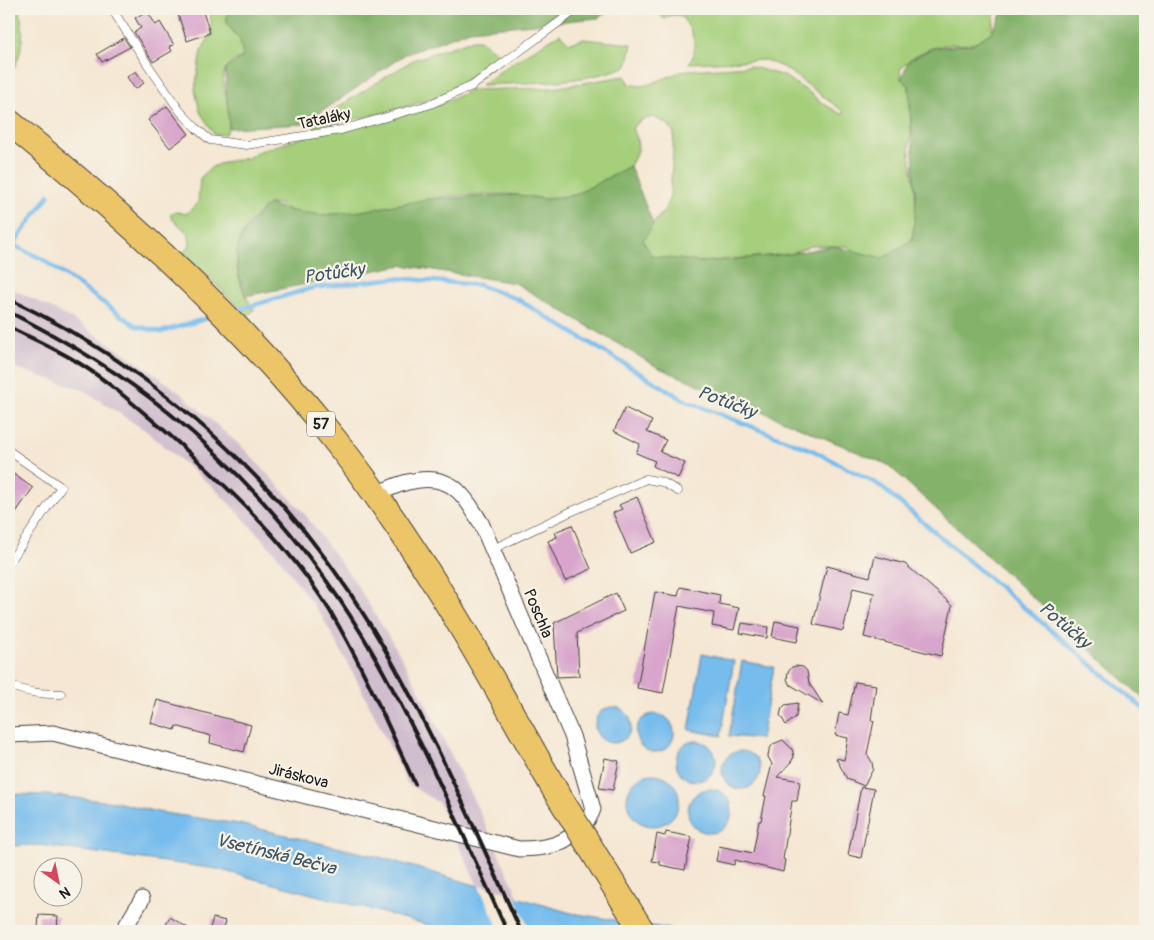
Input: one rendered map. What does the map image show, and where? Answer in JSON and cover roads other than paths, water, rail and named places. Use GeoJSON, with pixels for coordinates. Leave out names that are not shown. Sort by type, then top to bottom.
{"type":"FeatureCollection","features":[{"type":"Feature","properties":{"kind":"main road","name":"57"},"geometry":{"type":"LineString","coordinates":[[9,122],[122,216],[187,276],[232,321],[334,439],[376,494],[426,570],[555,790],[642,931]]}},
{"type":"Feature","properties":{"kind":"street","name":"Poschla"},"geometry":{"type":"LineString","coordinates":[[376,494],[393,486],[414,481],[431,480],[446,483],[457,490],[481,523],[572,736],[593,809],[591,816],[576,833]]}},
{"type":"Feature","properties":{"kind":"street","name":"Jiráskova"},"geometry":{"type":"LineString","coordinates":[[9,736],[54,733],[519,849],[547,848],[561,843],[576,833]]}},
{"type":"Feature","properties":{"kind":"street"},"geometry":{"type":"LineString","coordinates":[[123,931],[142,898]]}},
{"type":"Feature","properties":{"kind":"lane","name":"Tataláky"},"geometry":{"type":"LineString","coordinates":[[112,9],[180,111],[197,129],[210,140],[246,145],[341,130],[428,105],[472,86],[577,9]]}},
{"type":"Feature","properties":{"kind":"lane"},"geometry":{"type":"LineString","coordinates":[[9,451],[61,487],[9,563]]}},
{"type":"Feature","properties":{"kind":"lane"},"geometry":{"type":"LineString","coordinates":[[493,549],[646,479],[662,482],[678,492]]}},
{"type":"Feature","properties":{"kind":"lane"},"geometry":{"type":"LineString","coordinates":[[9,684],[22,690],[39,694],[61,694]]}},
{"type":"Feature","properties":{"kind":"water"},"geometry":{"type":"Polygon","coordinates":[[[702,654],[734,661],[721,736],[689,730],[702,654]]]}},
{"type":"Feature","properties":{"kind":"water"},"geometry":{"type":"Polygon","coordinates":[[[742,661],[774,667],[761,739],[729,736],[742,661]]]}},
{"type":"Feature","properties":{"kind":"water"},"geometry":{"type":"Polygon","coordinates":[[[613,707],[620,708],[626,712],[630,718],[630,732],[626,738],[620,742],[613,743],[606,742],[600,738],[596,732],[595,725],[596,718],[600,712],[606,708],[613,707]]]}},
{"type":"Feature","properties":{"kind":"water"},"geometry":{"type":"Polygon","coordinates":[[[655,714],[668,720],[674,733],[668,746],[655,752],[642,746],[636,733],[642,720],[655,714]]]}},
{"type":"Feature","properties":{"kind":"water"},"geometry":{"type":"Polygon","coordinates":[[[696,741],[710,747],[716,761],[710,775],[696,781],[682,775],[676,761],[682,747],[696,741]]]}},
{"type":"Feature","properties":{"kind":"water"},"geometry":{"type":"Polygon","coordinates":[[[741,751],[754,757],[760,770],[754,783],[741,789],[728,783],[722,770],[728,757],[741,751]]]}},
{"type":"Feature","properties":{"kind":"water"},"geometry":{"type":"Polygon","coordinates":[[[653,774],[663,776],[671,782],[677,790],[679,800],[677,810],[671,818],[663,824],[653,826],[643,824],[635,818],[629,810],[627,800],[629,790],[635,782],[643,776],[653,774]]]}},
{"type":"Feature","properties":{"kind":"water"},"geometry":{"type":"Polygon","coordinates":[[[714,789],[726,795],[731,802],[731,820],[726,827],[719,832],[706,833],[698,830],[691,823],[688,807],[691,799],[698,792],[714,789]]]}},
{"type":"Feature","properties":{"kind":"water","name":"Vsetínská Bečva"},"geometry":{"type":"Polygon","coordinates":[[[9,794],[46,795],[116,802],[157,812],[239,824],[383,858],[571,913],[683,931],[451,931],[217,869],[39,845],[9,846],[9,794]]]}},
{"type":"Feature","properties":{"kind":"waterway"},"geometry":{"type":"LineString","coordinates":[[13,245],[49,195]]}},
{"type":"Feature","properties":{"kind":"waterway","name":"Potůčky"},"geometry":{"type":"LineString","coordinates":[[9,243],[42,259],[136,326],[161,332],[211,317]]}},
{"type":"Feature","properties":{"kind":"waterway","name":"Potůčky"},"geometry":{"type":"LineString","coordinates":[[237,310],[312,288],[396,278],[479,285],[517,299],[686,401],[812,450],[879,485],[1145,710]]}},
{"type":"Feature","properties":{"kind":"railway"},"geometry":{"type":"LineString","coordinates":[[9,299],[64,328],[117,360],[167,396],[214,436],[258,479],[299,525],[337,574],[371,626],[413,700],[521,931]]}},
{"type":"Feature","properties":{"kind":"railway"},"geometry":{"type":"LineString","coordinates":[[9,312],[91,358],[130,383],[168,412],[249,487],[298,543],[341,602],[382,669],[438,780],[507,931]]}},
{"type":"Feature","properties":{"kind":"railway"},"geometry":{"type":"LineString","coordinates":[[9,327],[73,360],[114,388],[233,493],[275,538],[313,586],[342,632],[375,696],[415,784]]}}]}
